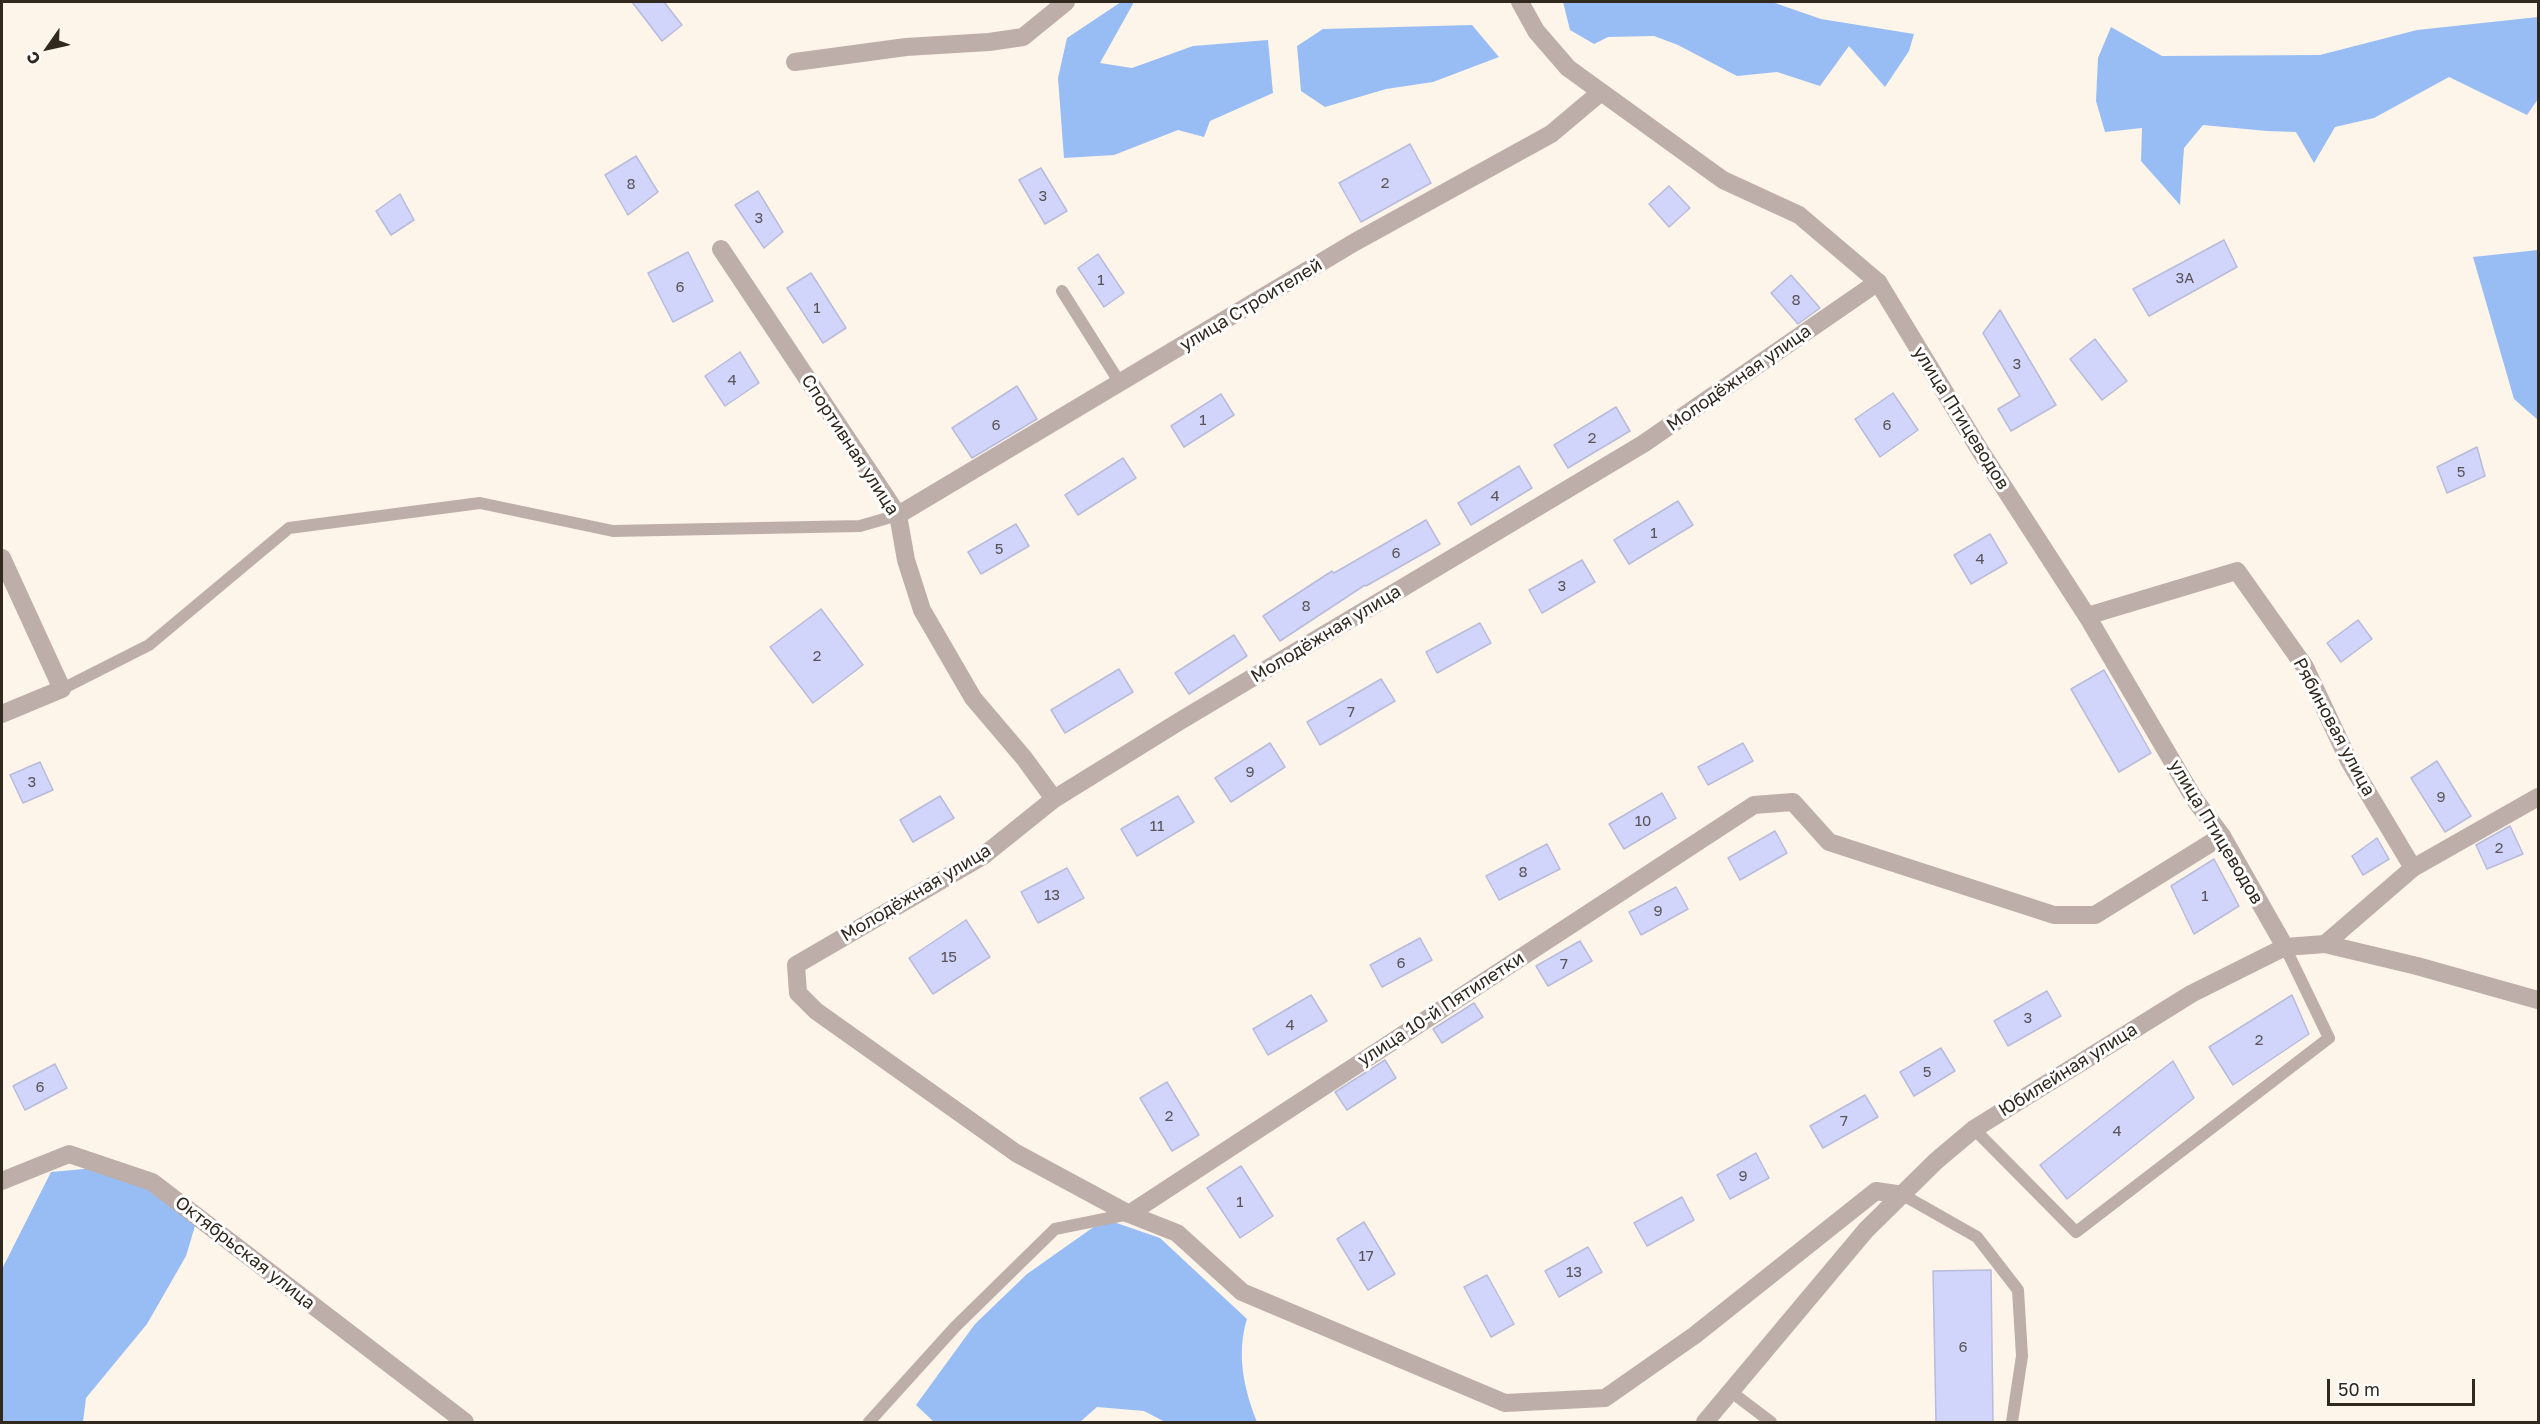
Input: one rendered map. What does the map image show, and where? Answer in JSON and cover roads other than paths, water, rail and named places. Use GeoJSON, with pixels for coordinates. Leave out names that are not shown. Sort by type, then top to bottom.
{"type":"FeatureCollection","features":[{"type":"Feature","properties":{"kind":"street"},"geometry":{"type":"LineString","coordinates":[[795,62],[906,47],[989,42],[1023,37],[1066,2]]}},
{"type":"Feature","properties":{"kind":"street","name":"улица Птицеводов"},"geometry":{"type":"LineString","coordinates":[[1520,2],[1536,31],[1568,68],[1723,180],[1799,215],[1878,282],[1981,452],[2087,616],[2195,800],[2222,836],[2285,947]]}},
{"type":"Feature","properties":{"kind":"street","name":"улица Строителей"},"geometry":{"type":"LineString","coordinates":[[898,515],[1355,242],[1551,134],[1601,92]]}},
{"type":"Feature","properties":{"kind":"street","name":"Спортивная улица"},"geometry":{"type":"LineString","coordinates":[[721,249],[898,515],[906,560],[922,610],[973,698],[1024,758],[1054,799]]}},
{"type":"Feature","properties":{"kind":"street","name":"Молодёжная улица"},"geometry":{"type":"LineString","coordinates":[[1129,1214],[1016,1154],[816,1011],[798,993],[796,965],[983,856],[1054,799],[1643,444],[1878,282]]}},
{"type":"Feature","properties":{"kind":"street"},"geometry":{"type":"LineString","coordinates":[[2,558],[62,689],[2,714]]}},
{"type":"Feature","properties":{"kind":"street","name":"Рябиновая улица"},"geometry":{"type":"LineString","coordinates":[[2087,616],[2237,571],[2306,666],[2349,761],[2413,868]]}},
{"type":"Feature","properties":{"kind":"street"},"geometry":{"type":"LineString","coordinates":[[2325,944],[2413,868],[2538,797]]}},
{"type":"Feature","properties":{"kind":"street","name":"улица 10-й Пятилетки"},"geometry":{"type":"LineString","coordinates":[[1129,1214],[1754,805],[1793,802],[1829,842],[2054,915],[2095,915],[2222,836]]}},
{"type":"Feature","properties":{"kind":"street","name":"Юбилейная улица"},"geometry":{"type":"LineString","coordinates":[[1705,1422],[1866,1230],[1936,1161],[1974,1129],[2191,994],[2285,947],[2325,944],[2417,966],[2538,1000]]}},
{"type":"Feature","properties":{"kind":"street","name":"Октябрьская улица"},"geometry":{"type":"LineString","coordinates":[[2,1181],[69,1154],[152,1182],[465,1422]]}},
{"type":"Feature","properties":{"kind":"street"},"geometry":{"type":"LineString","coordinates":[[1129,1214],[1177,1233],[1242,1292],[1505,1403],[1605,1398],[1695,1335],[1876,1191],[1903,1195]]}},
{"type":"Feature","properties":{"kind":"lane"},"geometry":{"type":"LineString","coordinates":[[1062,291],[1120,383]]}},
{"type":"Feature","properties":{"kind":"lane"},"geometry":{"type":"LineString","coordinates":[[62,689],[149,645],[289,528],[480,503],[613,531],[860,526],[898,515]]}},
{"type":"Feature","properties":{"kind":"lane"},"geometry":{"type":"LineString","coordinates":[[1974,1129],[2076,1232],[2329,1038],[2285,947]]}},
{"type":"Feature","properties":{"kind":"lane"},"geometry":{"type":"LineString","coordinates":[[1903,1195],[1977,1237],[2018,1290],[2022,1356],[2012,1422]]}},
{"type":"Feature","properties":{"kind":"lane"},"geometry":{"type":"LineString","coordinates":[[868,1422],[955,1327],[1055,1229],[1129,1214]]}},
{"type":"Feature","properties":{"kind":"lane"},"geometry":{"type":"LineString","coordinates":[[1730,1391],[1771,1422]]}},
{"type":"Feature","properties":{"kind":"water"},"geometry":{"type":"Polygon","coordinates":[[[1121,2],[1134,2],[1100,63],[1132,68],[1193,46],[1268,40],[1273,93],[1210,121],[1204,137],[1178,130],[1114,155],[1064,158],[1058,78],[1067,38],[1121,2]]]}},
{"type":"Feature","properties":{"kind":"water"},"geometry":{"type":"Polygon","coordinates":[[[1563,2],[1772,2],[1821,19],[1914,34],[1909,51],[1885,87],[1849,46],[1820,86],[1777,72],[1737,76],[1678,45],[1654,36],[1608,37],[1594,44],[1570,30],[1563,2]]]}},
{"type":"Feature","properties":{"kind":"water"},"geometry":{"type":"Polygon","coordinates":[[[2538,17],[2538,99],[2527,115],[2449,77],[2374,118],[2335,127],[2314,163],[2296,132],[2203,125],[2184,148],[2180,205],[2141,161],[2142,128],[2105,132],[2096,101],[2098,58],[2111,27],[2162,56],[2320,55],[2417,30],[2538,17]]]}},
{"type":"Feature","properties":{"kind":"water"},"geometry":{"type":"Polygon","coordinates":[[[1472,25],[1499,57],[1433,82],[1386,89],[1325,107],[1301,91],[1297,46],[1323,29],[1472,25]]]}},
{"type":"Feature","properties":{"kind":"water"},"geometry":{"type":"Polygon","coordinates":[[[2538,250],[2538,420],[2514,399],[2473,257],[2538,250]]]}},
{"type":"Feature","properties":{"kind":"water"},"geometry":{"type":"Polygon","coordinates":[[[94,1168],[152,1182],[195,1226],[186,1256],[147,1324],[86,1398],[83,1422],[2,1422],[2,1269],[51,1172],[94,1168]]]}},
{"type":"Feature","properties":{"kind":"water"},"geometry":{"type":"Polygon","coordinates":[[[1105,1219],[1160,1238],[1247,1319],[1242,1345],[1243,1371],[1248,1397],[1257,1422],[1165,1422],[1144,1411],[1097,1407],[1080,1422],[934,1422],[916,1405],[975,1324],[1027,1274],[1105,1219]]]}}]}
